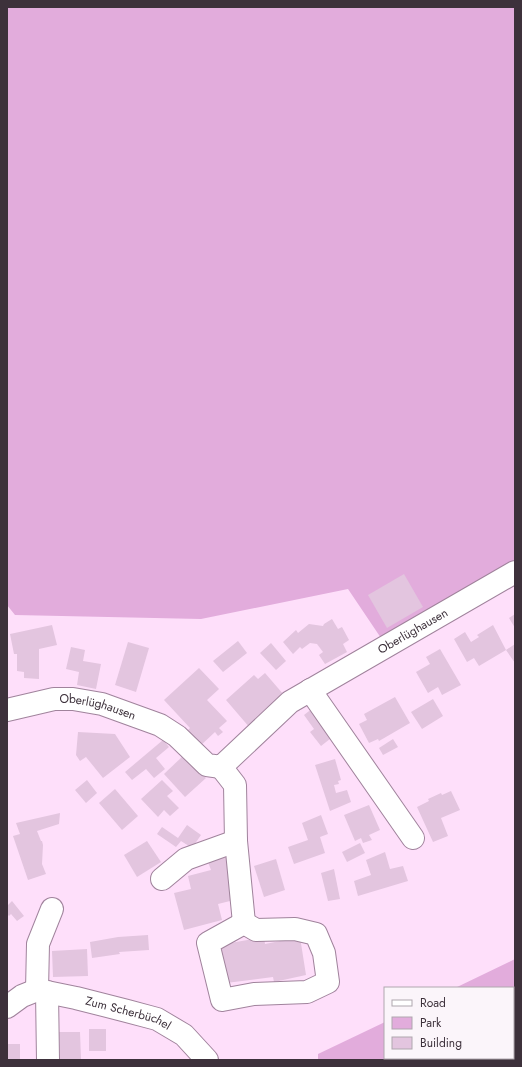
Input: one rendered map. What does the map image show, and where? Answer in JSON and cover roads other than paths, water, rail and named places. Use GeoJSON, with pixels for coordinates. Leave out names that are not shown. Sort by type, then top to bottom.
{"type":"FeatureCollection","features":[{"type":"Feature","properties":{"kind":"street","name":"Oberlüghausen"},"geometry":{"type":"LineString","coordinates":[[7,710],[54,699],[73,699],[102,704],[160,725],[177,736],[207,765],[221,767],[290,702],[515,572]]}},
{"type":"Feature","properties":{"kind":"street"},"geometry":{"type":"LineString","coordinates":[[310,690],[414,838]]}},
{"type":"Feature","properties":{"kind":"street"},"geometry":{"type":"LineString","coordinates":[[221,767],[235,785],[236,841],[244,923]]}},
{"type":"Feature","properties":{"kind":"street"},"geometry":{"type":"LineString","coordinates":[[162,879],[186,859],[236,841]]}},
{"type":"Feature","properties":{"kind":"street"},"geometry":{"type":"LineString","coordinates":[[48,1060],[38,944],[52,909]]}},
{"type":"Feature","properties":{"kind":"street"},"geometry":{"type":"LineString","coordinates":[[244,923],[256,930],[295,929],[316,934],[324,953],[328,982],[307,992],[254,994],[222,1000],[208,943],[244,923]]}},
{"type":"Feature","properties":{"kind":"street"},"geometry":{"type":"LineString","coordinates":[[7,1007],[22,996],[42,991]]}},
{"type":"Feature","properties":{"kind":"street","name":"Zum Scherbüchel"},"geometry":{"type":"LineString","coordinates":[[42,991],[76,998],[157,1019],[184,1034],[207,1060]]}}]}
